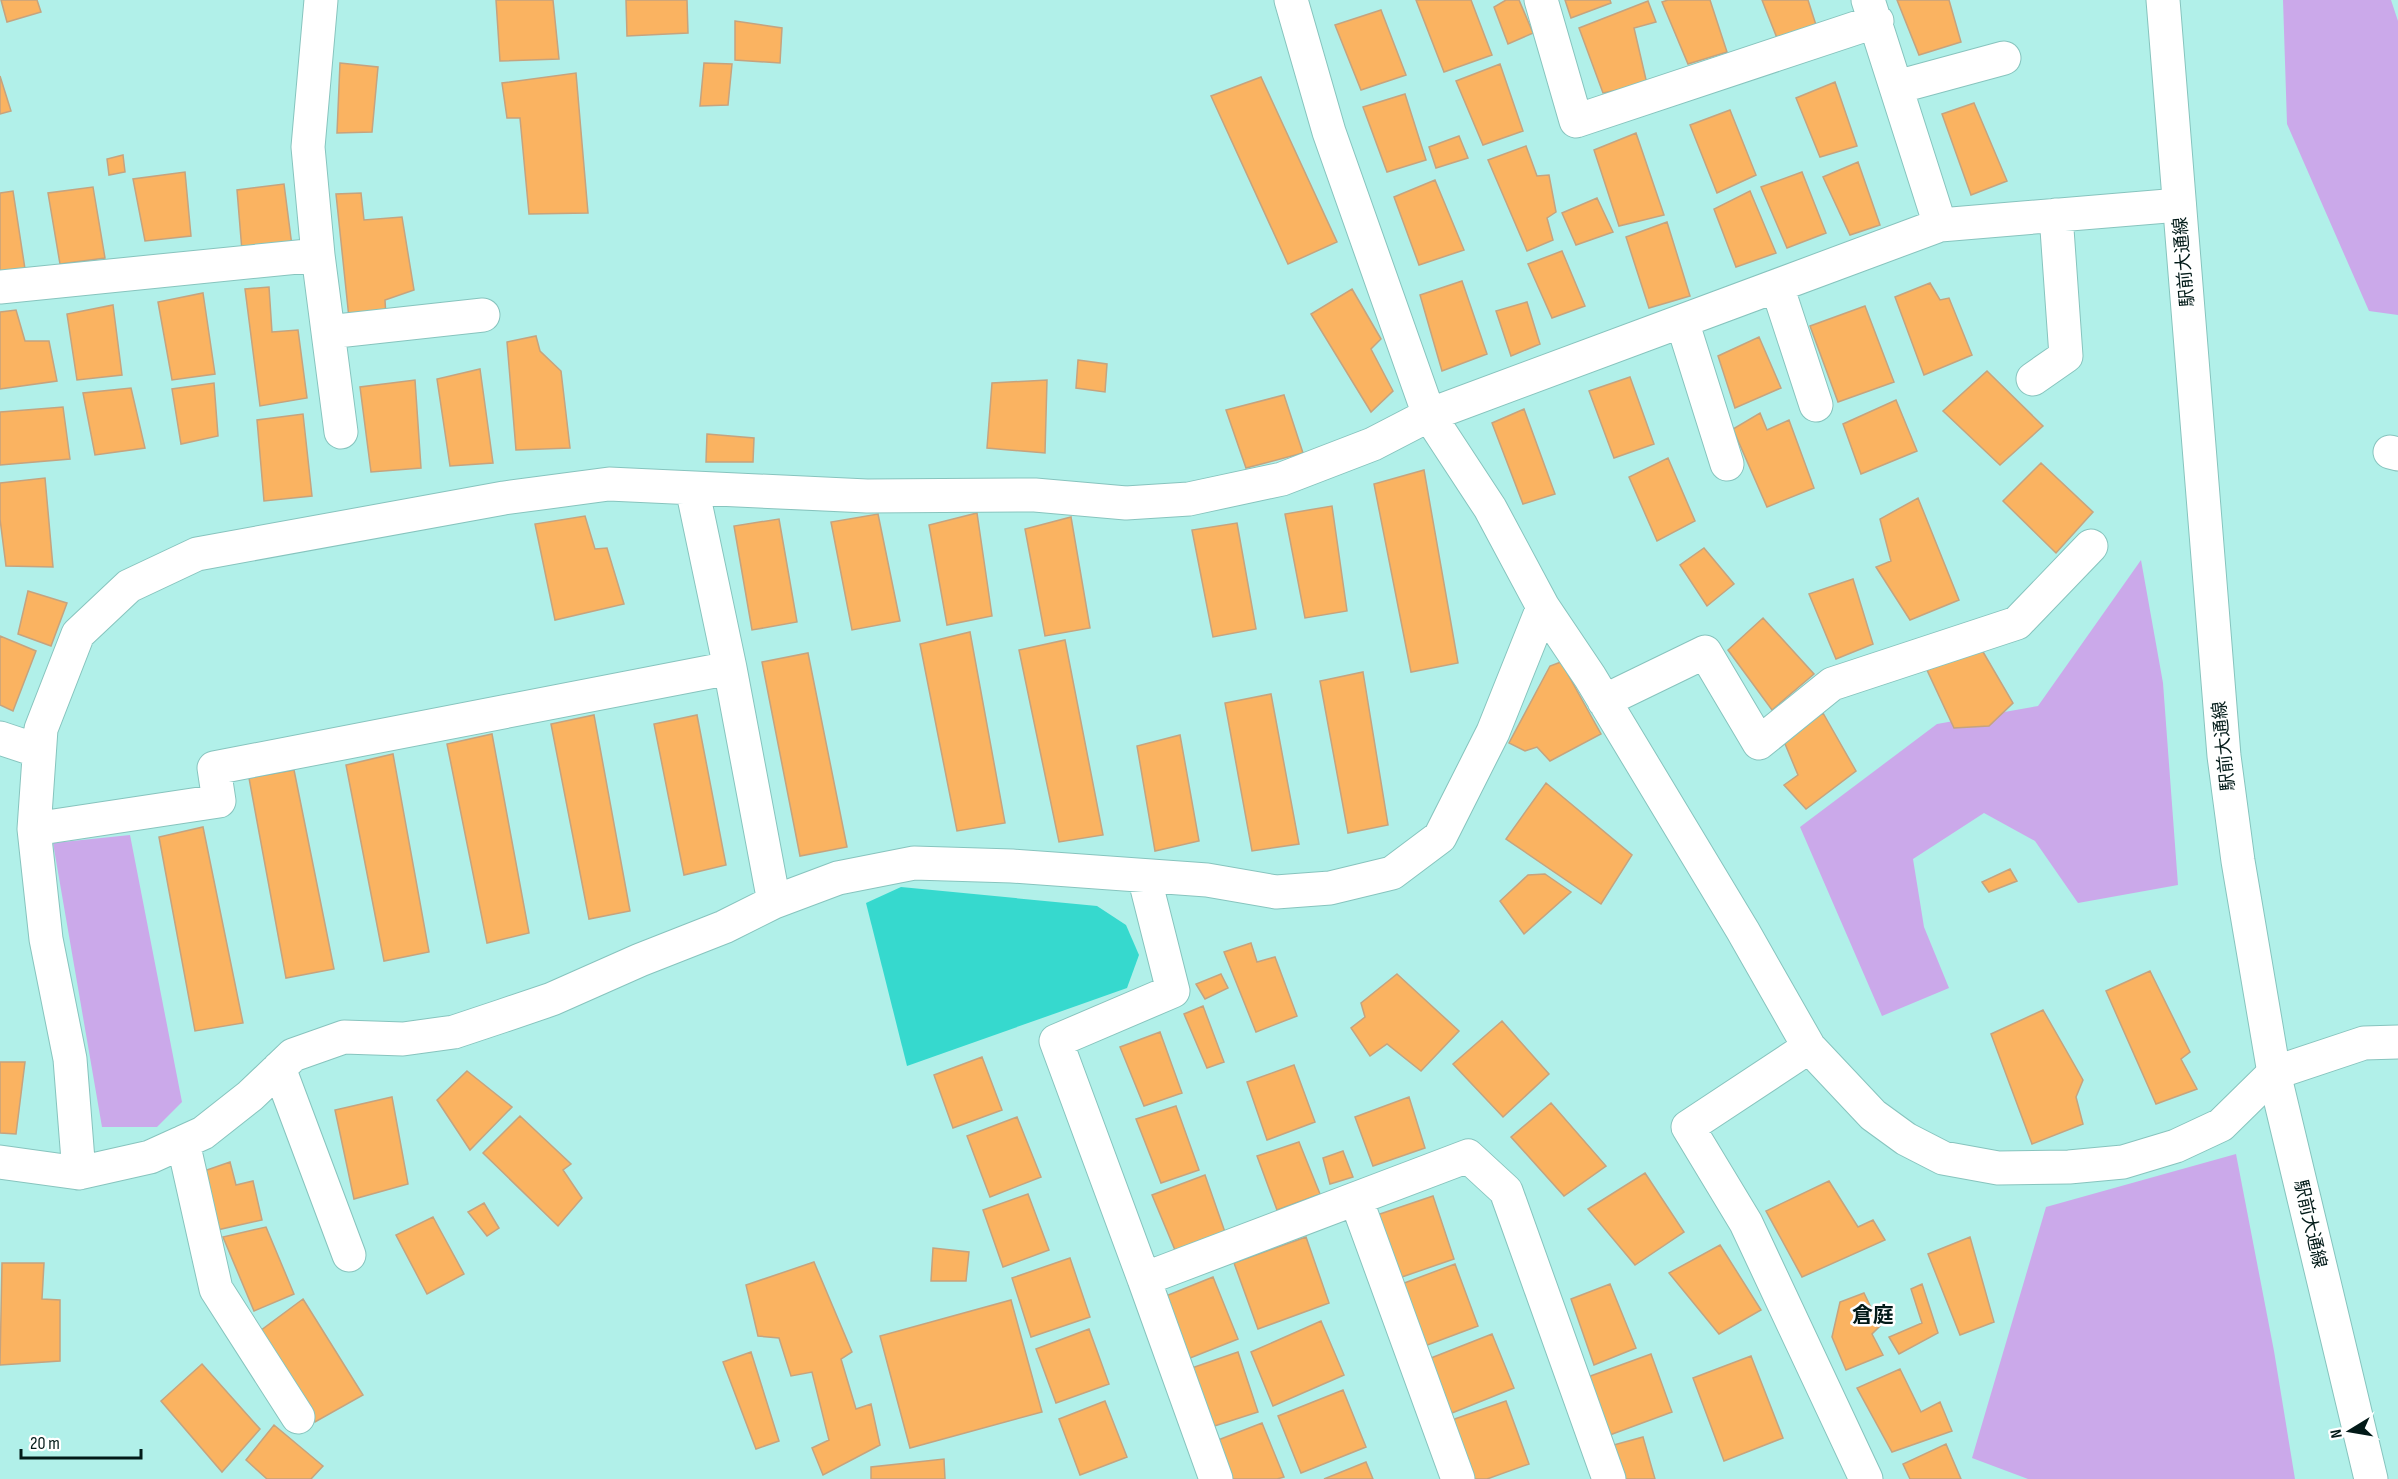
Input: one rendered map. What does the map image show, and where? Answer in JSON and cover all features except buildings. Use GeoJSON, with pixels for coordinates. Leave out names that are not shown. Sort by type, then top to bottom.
{"type":"FeatureCollection","features":[{"type":"Feature","properties":{"kind":"street"},"geometry":{"type":"LineString","coordinates":[[321,0],[308,147],[318,255],[341,432]]}},
{"type":"Feature","properties":{"kind":"street"},"geometry":{"type":"LineString","coordinates":[[1541,0],[1576,121],[1872,11],[1940,225]]}},
{"type":"Feature","properties":{"kind":"street","name":"駅前大通線"},"geometry":{"type":"LineString","coordinates":[[2163,0],[2224,756],[2238,861],[2274,1073],[2371,1479]]}},
{"type":"Feature","properties":{"kind":"street"},"geometry":{"type":"LineString","coordinates":[[1295,1],[1329,132],[1430,416],[1490,508],[1543,607],[1604,701],[1743,931],[1809,1047],[1873,1115],[1906,1139],[1944,1158],[1998,1168],[2069,1167],[2123,1161],[2176,1146],[2221,1125],[2274,1073],[2364,1043],[2398,1042]]}},
{"type":"Feature","properties":{"kind":"street"},"geometry":{"type":"LineString","coordinates":[[1897,87],[2004,58]]}},
{"type":"Feature","properties":{"kind":"street"},"geometry":{"type":"LineString","coordinates":[[79,1173],[70,1059],[46,939],[34,830],[41,729],[78,634],[129,586],[197,554],[527,495],[609,484],[867,496],[1035,495],[1126,503],[1189,499],[1282,478],[1373,444],[1430,416],[1940,225],[2179,205]]}},
{"type":"Feature","properties":{"kind":"street"},"geometry":{"type":"LineString","coordinates":[[2033,379],[2066,356],[2056,215]]}},
{"type":"Feature","properties":{"kind":"street"},"geometry":{"type":"LineString","coordinates":[[0,287],[318,255]]}},
{"type":"Feature","properties":{"kind":"street"},"geometry":{"type":"LineString","coordinates":[[1777,286],[1816,405]]}},
{"type":"Feature","properties":{"kind":"street"},"geometry":{"type":"LineString","coordinates":[[328,332],[483,315]]}},
{"type":"Feature","properties":{"kind":"street"},"geometry":{"type":"LineString","coordinates":[[1682,321],[1727,464]]}},
{"type":"Feature","properties":{"kind":"street"},"geometry":{"type":"LineString","coordinates":[[692,488],[730,668],[774,902]]}},
{"type":"Feature","properties":{"kind":"street"},"geometry":{"type":"LineString","coordinates":[[1604,701],[1706,652],[1759,743],[1832,684],[2017,623],[2091,546]]}},
{"type":"Feature","properties":{"kind":"street"},"geometry":{"type":"LineString","coordinates":[[0,1162],[79,1173],[150,1157],[203,1133],[250,1096],[293,1055],[344,1038],[403,1039],[454,1032],[552,999],[640,960],[724,927],[774,902],[838,878],[914,863],[1012,866],[1207,880],[1276,892],[1330,888],[1392,873],[1440,837],[1493,732],[1543,607]]}},
{"type":"Feature","properties":{"kind":"street"},"geometry":{"type":"LineString","coordinates":[[34,830],[219,801],[214,768],[730,668]]}},
{"type":"Feature","properties":{"kind":"street"},"geometry":{"type":"LineString","coordinates":[[0,738],[39,751]]}},
{"type":"Feature","properties":{"kind":"street"},"geometry":{"type":"LineString","coordinates":[[1144,876],[1173,991],[1056,1041],[1216,1479]]}},
{"type":"Feature","properties":{"kind":"street"},"geometry":{"type":"LineString","coordinates":[[1809,1047],[1688,1127],[1746,1223],[1866,1479]]}},
{"type":"Feature","properties":{"kind":"street"},"geometry":{"type":"LineString","coordinates":[[279,1068],[349,1255]]}},
{"type":"Feature","properties":{"kind":"street"},"geometry":{"type":"LineString","coordinates":[[183,1142],[216,1289],[298,1417]]}},
{"type":"Feature","properties":{"kind":"street"},"geometry":{"type":"LineString","coordinates":[[1144,1279],[1468,1156],[1506,1191],[1609,1479]]}},
{"type":"Feature","properties":{"kind":"street"},"geometry":{"type":"LineString","coordinates":[[1356,1199],[1458,1479]]}},
{"type":"Feature","properties":{"kind":"shaded area"},"geometry":{"type":"Polygon","coordinates":[[[2283,0],[2391,0],[2398,21],[2398,315],[2369,311],[2287,124],[2283,0]]]}},
{"type":"Feature","properties":{"kind":"shaded area"},"geometry":{"type":"Polygon","coordinates":[[[2141,560],[2163,683],[2178,885],[2078,903],[2035,841],[1984,813],[1913,859],[1924,927],[1949,988],[1882,1016],[1800,827],[1937,724],[2038,706],[2141,560]]]}},
{"type":"Feature","properties":{"kind":"shaded area"},"geometry":{"type":"Polygon","coordinates":[[[130,835],[182,1102],[157,1127],[102,1127],[53,843],[130,835]]]}},
{"type":"Feature","properties":{"kind":"shaded area"},"geometry":{"type":"Polygon","coordinates":[[[2236,1154],[2274,1351],[2295,1479],[2028,1479],[1972,1458],[2046,1207],[2236,1154]]]}},
{"type":"Feature","properties":{"kind":"water"},"geometry":{"type":"Polygon","coordinates":[[[901,887],[1097,906],[1126,925],[1139,955],[1127,988],[907,1066],[866,903],[901,887]]]}},
{"type":"Feature","properties":{"kind":"district","name":"倉庭"},"geometry":{"type":"Point","coordinates":[1873,1315]}}]}
